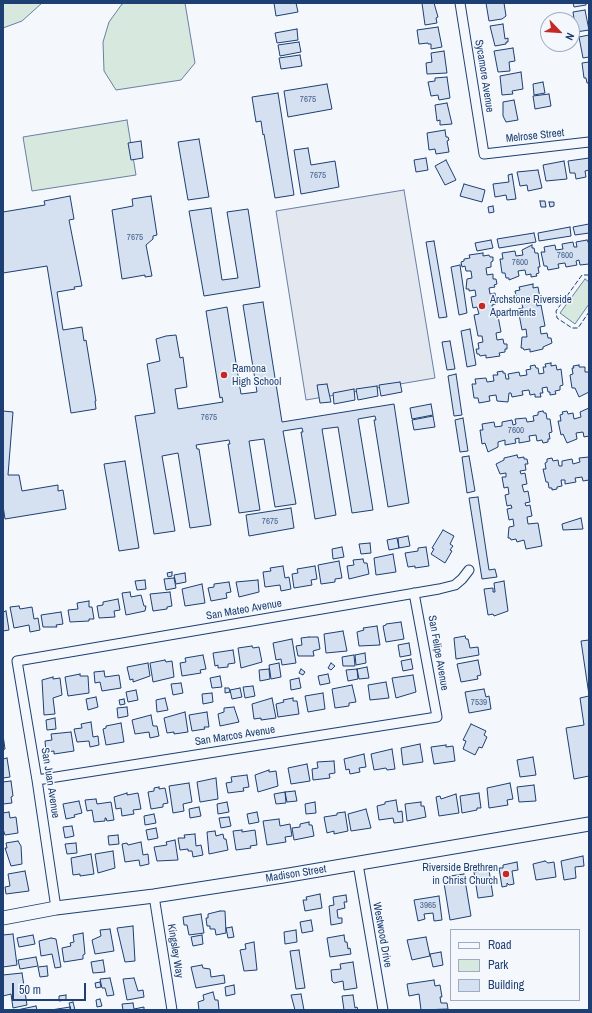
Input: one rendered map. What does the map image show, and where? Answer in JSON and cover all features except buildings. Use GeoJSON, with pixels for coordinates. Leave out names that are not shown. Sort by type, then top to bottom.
{"type":"FeatureCollection","features":[{"type":"Feature","properties":{"kind":"main road","name":"Madison Street"},"geometry":{"type":"LineString","coordinates":[[3,918],[56,908],[154,896],[358,864],[589,824]]}},
{"type":"Feature","properties":{"kind":"street","name":"Sycamore Avenue"},"geometry":{"type":"LineString","coordinates":[[460,3],[484,154]]}},
{"type":"Feature","properties":{"kind":"street","name":"Melrose Street"},"geometry":{"type":"LineString","coordinates":[[484,154],[589,142]]}},
{"type":"Feature","properties":{"kind":"street","name":"San Mateo Avenue"},"geometry":{"type":"LineString","coordinates":[[17,661],[454,585],[462,579],[469,570]]}},
{"type":"Feature","properties":{"kind":"street","name":"San Felipe Avenue"},"geometry":{"type":"LineString","coordinates":[[414,593],[437,717]]}},
{"type":"Feature","properties":{"kind":"street","name":"San Juan Avenue"},"geometry":{"type":"LineString","coordinates":[[17,661],[56,908]]}},
{"type":"Feature","properties":{"kind":"street","name":"San Marcos Avenue"},"geometry":{"type":"LineString","coordinates":[[37,780],[437,717]]}},
{"type":"Feature","properties":{"kind":"street","name":"Westwood Drive"},"geometry":{"type":"LineString","coordinates":[[358,864],[383,1010]]}},
{"type":"Feature","properties":{"kind":"street","name":"Kingsley Way"},"geometry":{"type":"LineString","coordinates":[[154,896],[172,1010]]}},
{"type":"Feature","properties":{"kind":"green space"},"geometry":{"type":"Polygon","coordinates":[[[3,3],[42,3],[22,21],[3,28],[3,3]]]}},
{"type":"Feature","properties":{"kind":"green space"},"geometry":{"type":"Polygon","coordinates":[[[185,3],[195,63],[181,80],[116,90],[104,71],[103,42],[109,22],[122,4],[185,3]]]}},
{"type":"Feature","properties":{"kind":"green space"},"geometry":{"type":"Polygon","coordinates":[[[127,120],[136,175],[32,191],[23,137],[127,120]]]}},
{"type":"Feature","properties":{"kind":"green space"},"geometry":{"type":"Polygon","coordinates":[[[585,279],[589,282],[589,304],[575,324],[560,313],[585,279]]]}},
{"type":"Feature","properties":{"kind":"shaded area"},"geometry":{"type":"Polygon","coordinates":[[[404,190],[435,378],[306,400],[276,211],[404,190]]]}},
{"type":"Feature","properties":{"kind":"fence"},"geometry":{"type":"LineString","coordinates":[[589,275],[582,275],[556,311],[557,318],[572,328],[578,328],[589,312]]}},
{"type":"Feature","properties":{"kind":"place","name":"Archstone Riverside Apartments"},"geometry":{"type":"Point","coordinates":[482,306]}},
{"type":"Feature","properties":{"kind":"place","name":"Ramona High School"},"geometry":{"type":"Point","coordinates":[224,375]}},
{"type":"Feature","properties":{"kind":"place","name":"Riverside Brethren in Christ Church"},"geometry":{"type":"Point","coordinates":[506,874]}}]}
